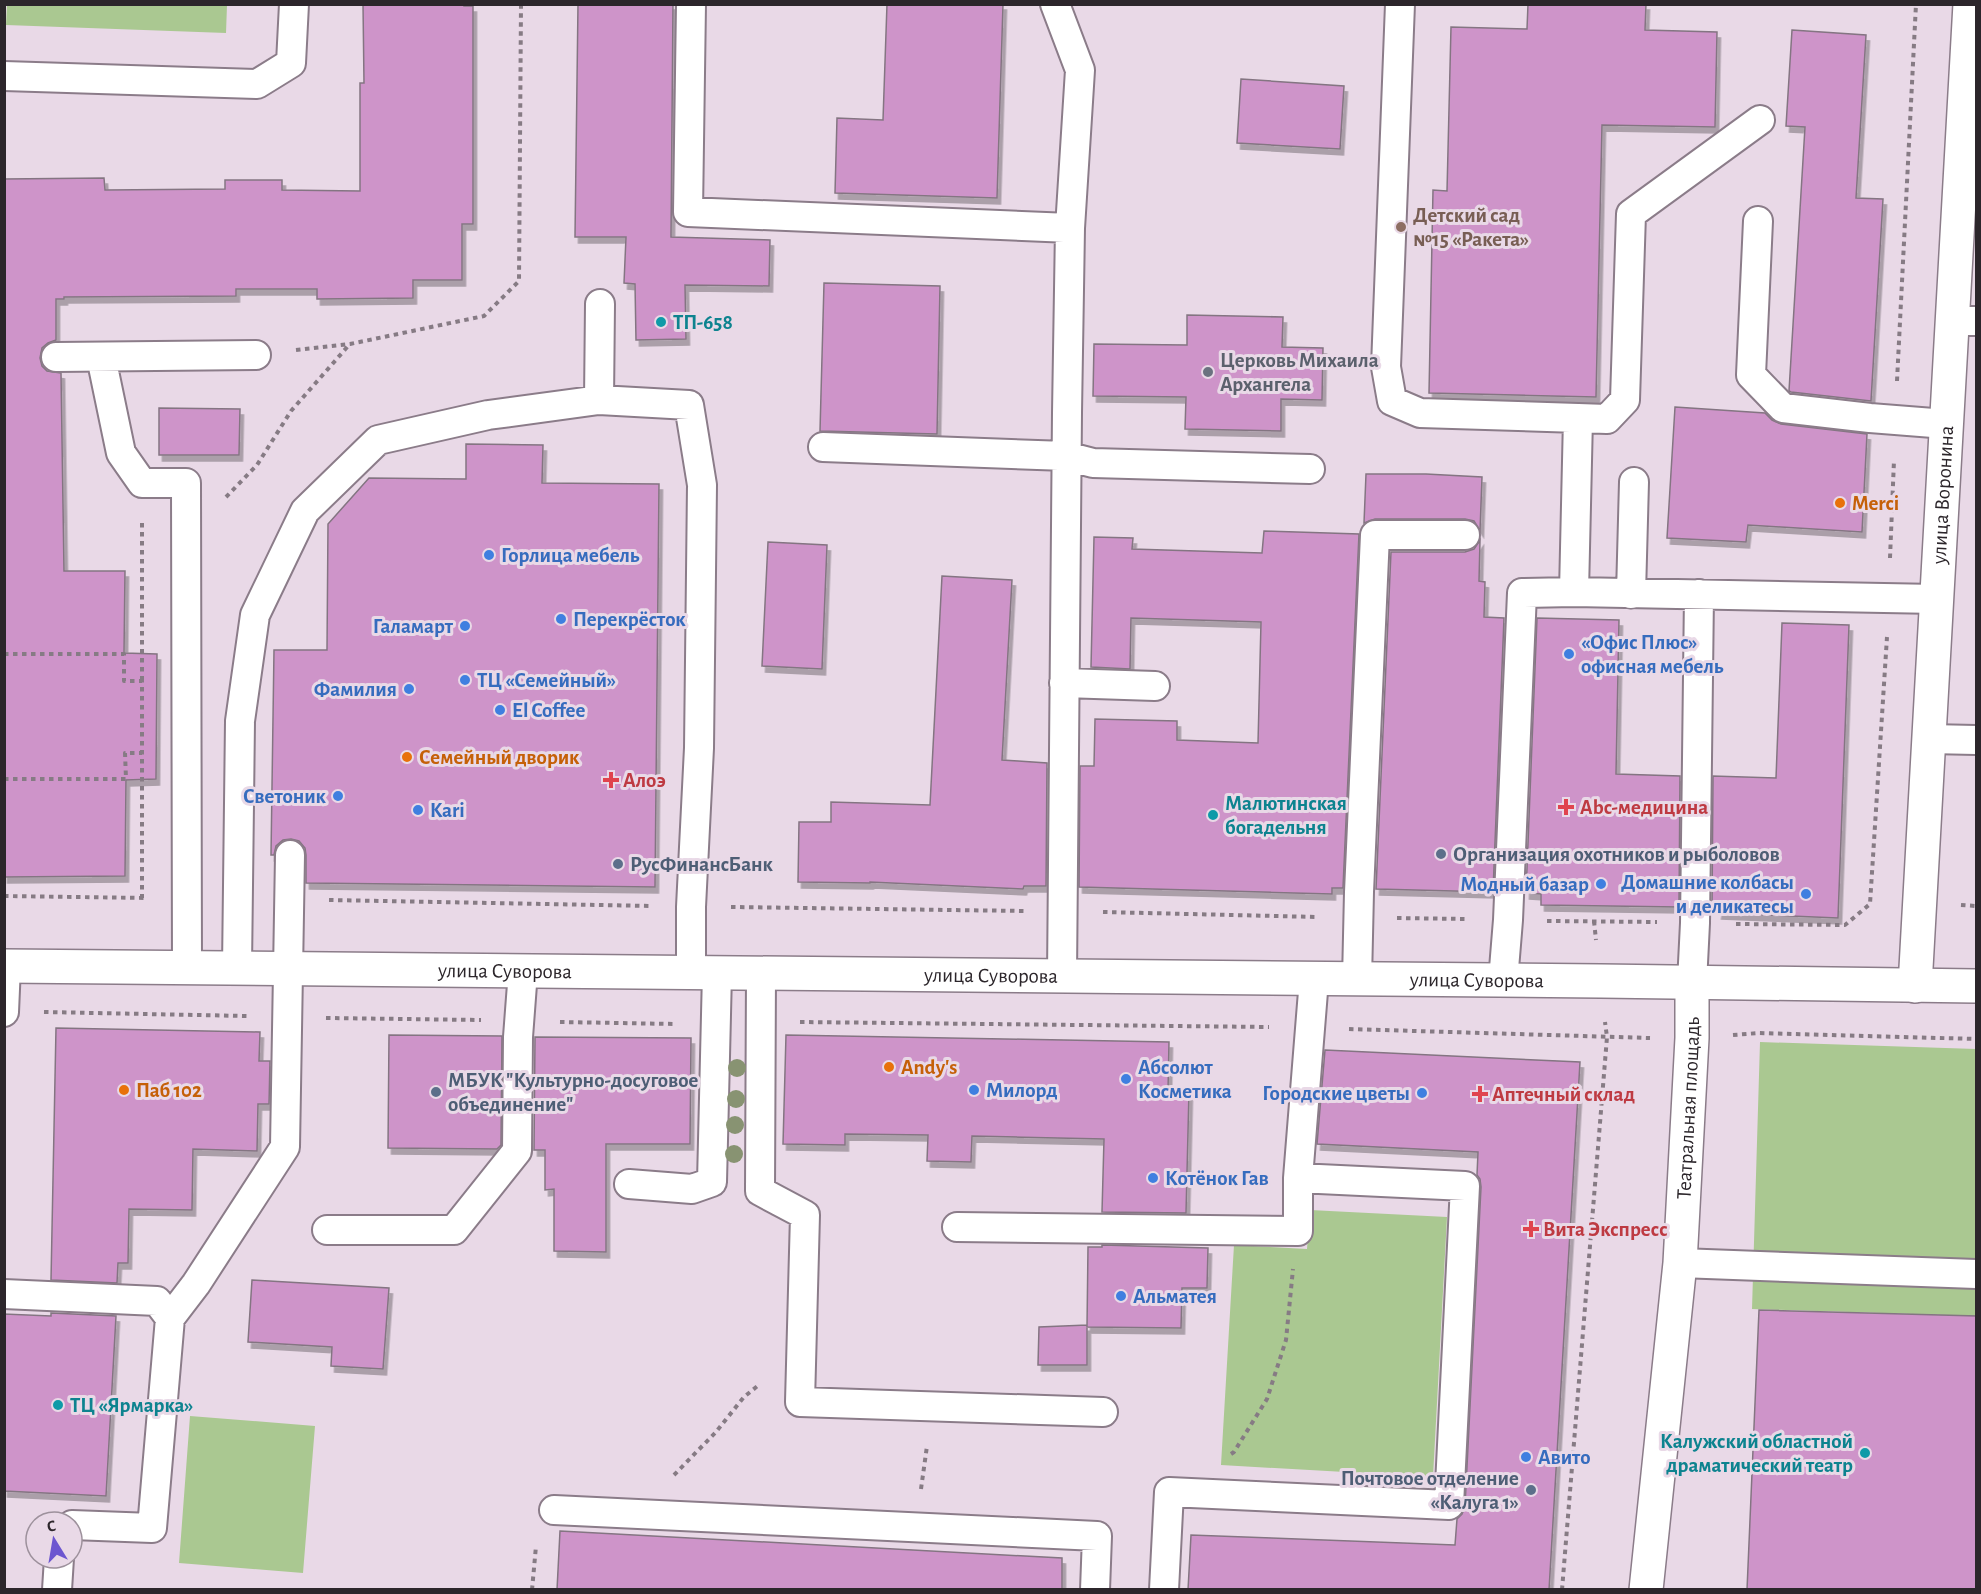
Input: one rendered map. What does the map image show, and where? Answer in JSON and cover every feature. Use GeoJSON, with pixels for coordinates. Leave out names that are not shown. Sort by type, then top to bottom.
{"type":"FeatureCollection","features":[{"type":"Feature","properties":{"kind":"street","name":"улица Воронина"},"geometry":{"type":"LineString","coordinates":[[1915,986],[1946,424],[1964,321],[1969,163],[1970,4]]}},
{"type":"Feature","properties":{"kind":"street","name":"улица Суворова"},"geometry":{"type":"LineString","coordinates":[[5,966],[1977,986]]}},
{"type":"Feature","properties":{"kind":"street","name":"Театральная площадь"},"geometry":{"type":"LineString","coordinates":[[1646,1590],[1680,1263],[1692,1038],[1692,983]]}},
{"type":"Feature","properties":{"kind":"lane"},"geometry":{"type":"LineString","coordinates":[[4,76],[256,84],[291,63],[294,4]]}},
{"type":"Feature","properties":{"kind":"lane"},"geometry":{"type":"LineString","coordinates":[[691,4],[688,212],[1070,228]]}},
{"type":"Feature","properties":{"kind":"lane"},"geometry":{"type":"LineString","coordinates":[[1055,4],[1080,70],[1070,228],[1062,977]]}},
{"type":"Feature","properties":{"kind":"lane"},"geometry":{"type":"LineString","coordinates":[[1401,4],[1386,367],[1392,401],[1420,413],[1606,419],[1625,400],[1630,214],[1760,120]]}},
{"type":"Feature","properties":{"kind":"lane"},"geometry":{"type":"LineString","coordinates":[[1758,221],[1751,375],[1783,408],[1946,424]]}},
{"type":"Feature","properties":{"kind":"lane"},"geometry":{"type":"LineString","coordinates":[[600,304],[600,400]]}},
{"type":"Feature","properties":{"kind":"lane"},"geometry":{"type":"LineString","coordinates":[[56,357],[256,355]]}},
{"type":"Feature","properties":{"kind":"lane"},"geometry":{"type":"LineString","coordinates":[[101,357],[121,453],[142,483],[186,483],[187,968]]}},
{"type":"Feature","properties":{"kind":"lane"},"geometry":{"type":"LineString","coordinates":[[237,968],[240,722],[255,615],[305,511],[378,440],[488,415],[600,400],[689,405],[702,485],[699,748],[691,906],[716,1025],[712,1182],[692,1189],[629,1184]]}},
{"type":"Feature","properties":{"kind":"lane"},"geometry":{"type":"LineString","coordinates":[[1574,592],[1578,418]]}},
{"type":"Feature","properties":{"kind":"lane"},"geometry":{"type":"LineString","coordinates":[[823,447],[1066,456],[1093,463],[1310,469]]}},
{"type":"Feature","properties":{"kind":"lane"},"geometry":{"type":"LineString","coordinates":[[1631,594],[1634,482]]}},
{"type":"Feature","properties":{"kind":"lane"},"geometry":{"type":"LineString","coordinates":[[1357,980],[1359,880],[1375,536],[1465,535]]}},
{"type":"Feature","properties":{"kind":"lane"},"geometry":{"type":"LineString","coordinates":[[1503,981],[1508,920],[1522,593],[1937,599]]}},
{"type":"Feature","properties":{"kind":"lane"},"geometry":{"type":"LineString","coordinates":[[1692,983],[1695,923],[1699,594]]}},
{"type":"Feature","properties":{"kind":"lane"},"geometry":{"type":"LineString","coordinates":[[1064,683],[1155,686]]}},
{"type":"Feature","properties":{"kind":"lane"},"geometry":{"type":"LineString","coordinates":[[1929,739],[1977,740]]}},
{"type":"Feature","properties":{"kind":"lane"},"geometry":{"type":"LineString","coordinates":[[84,1525],[152,1528],[170,1318],[196,1284],[285,1147],[290,855]]}},
{"type":"Feature","properties":{"kind":"lane"},"geometry":{"type":"LineString","coordinates":[[4,1012],[5,966]]}},
{"type":"Feature","properties":{"kind":"lane"},"geometry":{"type":"LineString","coordinates":[[327,1230],[454,1230],[517,1150],[519,1021],[523,971]]}},
{"type":"Feature","properties":{"kind":"lane"},"geometry":{"type":"LineString","coordinates":[[761,974],[760,1191],[805,1215],[800,1402],[1103,1413]]}},
{"type":"Feature","properties":{"kind":"lane"},"geometry":{"type":"LineString","coordinates":[[957,1227],[1298,1231],[1298,1178],[1314,979]]}},
{"type":"Feature","properties":{"kind":"lane"},"geometry":{"type":"LineString","coordinates":[[1164,1590],[1169,1492],[1449,1505],[1465,1186],[1298,1178]]}},
{"type":"Feature","properties":{"kind":"lane"},"geometry":{"type":"LineString","coordinates":[[1680,1263],[1977,1274]]}},
{"type":"Feature","properties":{"kind":"lane"},"geometry":{"type":"LineString","coordinates":[[4,1294],[157,1301],[170,1318]]}},
{"type":"Feature","properties":{"kind":"lane"},"geometry":{"type":"LineString","coordinates":[[554,1510],[1097,1536],[1095,1590]]}},
{"type":"Feature","properties":{"kind":"lane"},"geometry":{"type":"LineString","coordinates":[[57,1590],[58,1570]]}},
{"type":"Feature","properties":{"kind":"path"},"geometry":{"type":"LineString","coordinates":[[256,355],[350,344],[484,316],[519,281],[521,4]]}},
{"type":"Feature","properties":{"kind":"path"},"geometry":{"type":"LineString","coordinates":[[290,900],[1845,925],[1870,904],[1889,599],[1916,4]]}},
{"type":"Feature","properties":{"kind":"path"},"geometry":{"type":"LineString","coordinates":[[186,520],[215,508],[257,465],[291,411],[350,344]]}},
{"type":"Feature","properties":{"kind":"path"},"geometry":{"type":"LineString","coordinates":[[142,483],[142,898]]}},
{"type":"Feature","properties":{"kind":"path"},"geometry":{"type":"LineString","coordinates":[[4,654],[124,654],[124,681],[142,681]]}},
{"type":"Feature","properties":{"kind":"path"},"geometry":{"type":"LineString","coordinates":[[4,779],[126,779],[125,753],[142,753]]}},
{"type":"Feature","properties":{"kind":"path"},"geometry":{"type":"LineString","coordinates":[[4,896],[187,898]]}},
{"type":"Feature","properties":{"kind":"path"},"geometry":{"type":"LineString","coordinates":[[1562,1590],[1607,1037],[1594,921]]}},
{"type":"Feature","properties":{"kind":"path"},"geometry":{"type":"LineString","coordinates":[[4,1012],[716,1025]]}},
{"type":"Feature","properties":{"kind":"path"},"geometry":{"type":"LineString","coordinates":[[761,1022],[1311,1028],[1607,1037],[1692,1038],[1759,1033],[1977,1039]]}},
{"type":"Feature","properties":{"kind":"path"},"geometry":{"type":"LineString","coordinates":[[1225,1458],[1234,1452],[1267,1399],[1286,1340],[1298,1231]]}},
{"type":"Feature","properties":{"kind":"path"},"geometry":{"type":"LineString","coordinates":[[652,1514],[677,1471],[715,1432],[744,1397],[801,1351]]}},
{"type":"Feature","properties":{"kind":"path"},"geometry":{"type":"LineString","coordinates":[[916,1527],[933,1407]]}},
{"type":"Feature","properties":{"kind":"green space"},"geometry":{"type":"Polygon","coordinates":[[[7,5],[227,5],[226,33],[6,25],[7,5]]]}},
{"type":"Feature","properties":{"kind":"green space"},"geometry":{"type":"Polygon","coordinates":[[[1760,1042],[1976,1049],[1976,1316],[1752,1309],[1760,1042]]]}},
{"type":"Feature","properties":{"kind":"green space"},"geometry":{"type":"Polygon","coordinates":[[[1310,1210],[1447,1217],[1433,1477],[1221,1465],[1234,1245],[1307,1249],[1310,1210]]]}},
{"type":"Feature","properties":{"kind":"green space"},"geometry":{"type":"Polygon","coordinates":[[[190,1416],[315,1426],[303,1573],[179,1563],[190,1416]]]}},
{"type":"Feature","properties":{"kind":"building"},"geometry":{"type":"Polygon","coordinates":[[[363,4],[464,4],[464,6],[473,6],[473,224],[462,224],[462,280],[413,280],[413,298],[317,299],[317,289],[236,289],[236,296],[64,297],[64,299],[56,299],[56,340],[42,348],[40,358],[42,366],[47,371],[61,373],[64,571],[125,571],[124,653],[157,654],[156,779],[126,780],[125,876],[4,877],[4,179],[104,178],[105,190],[225,189],[225,180],[282,180],[282,190],[360,191],[360,83],[364,83],[363,4]]]}},
{"type":"Feature","properties":{"kind":"building"},"geometry":{"type":"Polygon","coordinates":[[[578,4],[673,4],[671,237],[770,240],[769,286],[685,285],[686,339],[636,340],[635,284],[624,283],[626,237],[575,237],[578,4]]]}},
{"type":"Feature","properties":{"kind":"building"},"geometry":{"type":"Polygon","coordinates":[[[887,4],[1003,4],[997,198],[835,193],[837,118],[883,120],[887,4]]]}},
{"type":"Feature","properties":{"kind":"building"},"geometry":{"type":"Polygon","coordinates":[[[1528,4],[1646,4],[1645,30],[1717,32],[1715,127],[1602,125],[1596,397],[1429,393],[1433,190],[1447,191],[1451,27],[1527,29],[1528,4]]]}},
{"type":"Feature","properties":{"kind":"building"},"geometry":{"type":"Polygon","coordinates":[[[1792,30],[1866,35],[1856,198],[1883,199],[1871,401],[1789,391],[1805,127],[1786,126],[1792,30]]]}},
{"type":"Feature","properties":{"kind":"building"},"geometry":{"type":"Polygon","coordinates":[[[1241,79],[1344,86],[1340,149],[1237,143],[1241,79]]]}},
{"type":"Feature","properties":{"kind":"building"},"geometry":{"type":"Polygon","coordinates":[[[824,283],[940,286],[937,434],[820,431],[824,283]]]}},
{"type":"Feature","properties":{"kind":"building","name":"Церковь Михаила Архангела"},"geometry":{"type":"Polygon","coordinates":[[[1187,315],[1283,317],[1282,347],[1323,348],[1322,400],[1281,399],[1281,431],[1185,429],[1186,397],[1093,396],[1094,344],[1187,345],[1187,315]]]}},
{"type":"Feature","properties":{"kind":"building"},"geometry":{"type":"Polygon","coordinates":[[[1675,407],[1765,413],[1772,420],[1781,424],[1867,434],[1862,532],[1748,525],[1746,542],[1667,538],[1675,407]]]}},
{"type":"Feature","properties":{"kind":"building"},"geometry":{"type":"Polygon","coordinates":[[[159,408],[240,409],[239,455],[159,455],[159,408]]]}},
{"type":"Feature","properties":{"kind":"building","name":"ТЦ «Семейный»"},"geometry":{"type":"Polygon","coordinates":[[[466,444],[543,445],[542,483],[659,484],[655,887],[306,883],[305,848],[299,841],[283,840],[276,846],[274,855],[271,855],[274,650],[327,650],[328,524],[369,478],[466,479],[466,444]]]}},
{"type":"Feature","properties":{"kind":"building"},"geometry":{"type":"Polygon","coordinates":[[[1366,474],[1482,477],[1480,531],[1474,521],[1465,519],[1375,519],[1364,523],[1366,474]]]}},
{"type":"Feature","properties":{"kind":"building"},"geometry":{"type":"Polygon","coordinates":[[[1264,531],[1359,534],[1343,888],[1332,888],[1332,894],[1079,887],[1080,766],[1094,766],[1095,719],[1177,721],[1177,740],[1258,743],[1261,622],[1131,618],[1130,669],[1091,667],[1094,537],[1133,538],[1132,549],[1262,553],[1264,531]]]}},
{"type":"Feature","properties":{"kind":"building"},"geometry":{"type":"Polygon","coordinates":[[[1480,540],[1479,581],[1485,582],[1484,617],[1504,618],[1493,892],[1376,889],[1391,552],[1465,552],[1474,549],[1480,540]]]}},
{"type":"Feature","properties":{"kind":"building"},"geometry":{"type":"Polygon","coordinates":[[[768,542],[827,545],[822,669],[762,666],[768,542]]]}},
{"type":"Feature","properties":{"kind":"building"},"geometry":{"type":"Polygon","coordinates":[[[942,576],[1012,580],[1002,760],[1047,763],[1046,886],[1024,886],[1023,889],[870,882],[798,882],[799,822],[831,822],[831,802],[930,805],[942,576]]]}},
{"type":"Feature","properties":{"kind":"building"},"geometry":{"type":"Polygon","coordinates":[[[1537,618],[1619,620],[1616,774],[1680,776],[1679,907],[1541,905],[1541,894],[1526,893],[1537,618]]]}},
{"type":"Feature","properties":{"kind":"building"},"geometry":{"type":"Polygon","coordinates":[[[1782,623],[1849,625],[1838,918],[1718,913],[1719,908],[1712,908],[1713,776],[1776,778],[1782,623]]]}},
{"type":"Feature","properties":{"kind":"building","name":"Паб 102"},"geometry":{"type":"Polygon","coordinates":[[[56,1028],[260,1032],[259,1061],[270,1061],[269,1104],[258,1104],[257,1151],[193,1149],[192,1210],[129,1209],[128,1263],[118,1263],[117,1283],[51,1280],[56,1028]]]}},
{"type":"Feature","properties":{"kind":"building","name":"МБУК \"Культурно-досуговое объединение\""},"geometry":{"type":"Polygon","coordinates":[[[389,1035],[502,1036],[501,1145],[497,1149],[388,1148],[389,1035]]]}},
{"type":"Feature","properties":{"kind":"building"},"geometry":{"type":"Polygon","coordinates":[[[786,1035],[1169,1042],[1168,1091],[1189,1091],[1186,1213],[1102,1212],[1104,1139],[972,1136],[971,1162],[927,1161],[928,1135],[845,1134],[845,1145],[783,1144],[786,1035]]]}},
{"type":"Feature","properties":{"kind":"building"},"geometry":{"type":"Polygon","coordinates":[[[535,1037],[691,1038],[690,1144],[606,1144],[606,1252],[554,1251],[554,1189],[545,1190],[545,1150],[534,1150],[535,1037]]]}},
{"type":"Feature","properties":{"kind":"building"},"geometry":{"type":"Polygon","coordinates":[[[1325,1050],[1580,1062],[1549,1590],[1188,1590],[1191,1535],[1455,1545],[1457,1519],[1465,1506],[1481,1187],[1477,1175],[1478,1152],[1317,1144],[1325,1050]]]}},
{"type":"Feature","properties":{"kind":"building"},"geometry":{"type":"Polygon","coordinates":[[[1102,1245],[1208,1248],[1207,1288],[1182,1288],[1181,1328],[1087,1327],[1088,1247],[1102,1247],[1102,1245]]]}},
{"type":"Feature","properties":{"kind":"building"},"geometry":{"type":"Polygon","coordinates":[[[252,1280],[389,1288],[383,1369],[331,1366],[332,1347],[248,1342],[252,1280]]]}},
{"type":"Feature","properties":{"kind":"building","name":"Калужский областной драматический театр"},"geometry":{"type":"Polygon","coordinates":[[[1759,1310],[1977,1316],[1977,1590],[1747,1590],[1759,1310]]]}},
{"type":"Feature","properties":{"kind":"building","name":"ТЦ «Ярмарка»"},"geometry":{"type":"Polygon","coordinates":[[[51,1313],[116,1316],[106,1496],[4,1491],[4,1314],[51,1316],[51,1313]]]}},
{"type":"Feature","properties":{"kind":"building"},"geometry":{"type":"Polygon","coordinates":[[[1087,1325],[1087,1365],[1038,1365],[1039,1327],[1087,1325]]]}},
{"type":"Feature","properties":{"kind":"building"},"geometry":{"type":"Polygon","coordinates":[[[560,1531],[1062,1558],[1062,1590],[557,1590],[560,1531]]]}},
{"type":"Feature","properties":{"kind":"place","name":"Детский сад №15 «Ракета»"},"geometry":{"type":"Point","coordinates":[1401,227]}},
{"type":"Feature","properties":{"kind":"place","name":"ТП-658"},"geometry":{"type":"Point","coordinates":[661,322]}},
{"type":"Feature","properties":{"kind":"place","name":"Церковь Михаила Архангела"},"geometry":{"type":"Point","coordinates":[1208,372]}},
{"type":"Feature","properties":{"kind":"place","name":"Merci"},"geometry":{"type":"Point","coordinates":[1840,503]}},
{"type":"Feature","properties":{"kind":"place","name":"Горлица мебель"},"geometry":{"type":"Point","coordinates":[489,555]}},
{"type":"Feature","properties":{"kind":"place","name":"Перекрёсток"},"geometry":{"type":"Point","coordinates":[561,619]}},
{"type":"Feature","properties":{"kind":"place","name":"Галамарт"},"geometry":{"type":"Point","coordinates":[465,626]}},
{"type":"Feature","properties":{"kind":"place","name":"«Офис Плюс» офисная мебель"},"geometry":{"type":"Point","coordinates":[1569,654]}},
{"type":"Feature","properties":{"kind":"place","name":"ТЦ «Семейный»"},"geometry":{"type":"Point","coordinates":[465,680]}},
{"type":"Feature","properties":{"kind":"place","name":"Фамилия"},"geometry":{"type":"Point","coordinates":[409,689]}},
{"type":"Feature","properties":{"kind":"place","name":"El Coffee"},"geometry":{"type":"Point","coordinates":[500,710]}},
{"type":"Feature","properties":{"kind":"place","name":"Семейный дворик"},"geometry":{"type":"Point","coordinates":[407,757]}},
{"type":"Feature","properties":{"kind":"place","name":"Алоэ"},"geometry":{"type":"Point","coordinates":[611,780]}},
{"type":"Feature","properties":{"kind":"place","name":"Светоник"},"geometry":{"type":"Point","coordinates":[338,796]}},
{"type":"Feature","properties":{"kind":"place","name":"Abc-медицина"},"geometry":{"type":"Point","coordinates":[1566,807]}},
{"type":"Feature","properties":{"kind":"place","name":"Kari"},"geometry":{"type":"Point","coordinates":[418,810]}},
{"type":"Feature","properties":{"kind":"place","name":"Малютинская богадельня"},"geometry":{"type":"Point","coordinates":[1213,815]}},
{"type":"Feature","properties":{"kind":"place","name":"Организация охотников и рыболовов"},"geometry":{"type":"Point","coordinates":[1441,854]}},
{"type":"Feature","properties":{"kind":"place","name":"РусФинансБанк"},"geometry":{"type":"Point","coordinates":[618,864]}},
{"type":"Feature","properties":{"kind":"place","name":"Модный базар"},"geometry":{"type":"Point","coordinates":[1601,884]}},
{"type":"Feature","properties":{"kind":"place","name":"Домашние колбасы и деликатесы"},"geometry":{"type":"Point","coordinates":[1806,894]}},
{"type":"Feature","properties":{"kind":"place","name":"Andy's"},"geometry":{"type":"Point","coordinates":[889,1067]}},
{"type":"Feature","properties":{"kind":"place","name":"Абсолют Косметика"},"geometry":{"type":"Point","coordinates":[1126,1079]}},
{"type":"Feature","properties":{"kind":"place","name":"Паб 102"},"geometry":{"type":"Point","coordinates":[124,1090]}},
{"type":"Feature","properties":{"kind":"place","name":"Милорд"},"geometry":{"type":"Point","coordinates":[974,1090]}},
{"type":"Feature","properties":{"kind":"place","name":"МБУК \"Культурно-досуговое объединение\""},"geometry":{"type":"Point","coordinates":[436,1092]}},
{"type":"Feature","properties":{"kind":"place","name":"Городские цветы"},"geometry":{"type":"Point","coordinates":[1422,1093]}},
{"type":"Feature","properties":{"kind":"place","name":"Аптечный склад"},"geometry":{"type":"Point","coordinates":[1480,1094]}},
{"type":"Feature","properties":{"kind":"place","name":"Котёнок Гав"},"geometry":{"type":"Point","coordinates":[1153,1178]}},
{"type":"Feature","properties":{"kind":"place","name":"Вита Экспресс"},"geometry":{"type":"Point","coordinates":[1531,1229]}},
{"type":"Feature","properties":{"kind":"place","name":"Альматея"},"geometry":{"type":"Point","coordinates":[1121,1296]}},
{"type":"Feature","properties":{"kind":"place","name":"ТЦ «Ярмарка»"},"geometry":{"type":"Point","coordinates":[58,1405]}},
{"type":"Feature","properties":{"kind":"place","name":"Калужский областной драматический театр"},"geometry":{"type":"Point","coordinates":[1865,1453]}},
{"type":"Feature","properties":{"kind":"place","name":"Авито"},"geometry":{"type":"Point","coordinates":[1526,1457]}},
{"type":"Feature","properties":{"kind":"place","name":"Почтовое отделение «Калуга 1»"},"geometry":{"type":"Point","coordinates":[1531,1490]}}]}
